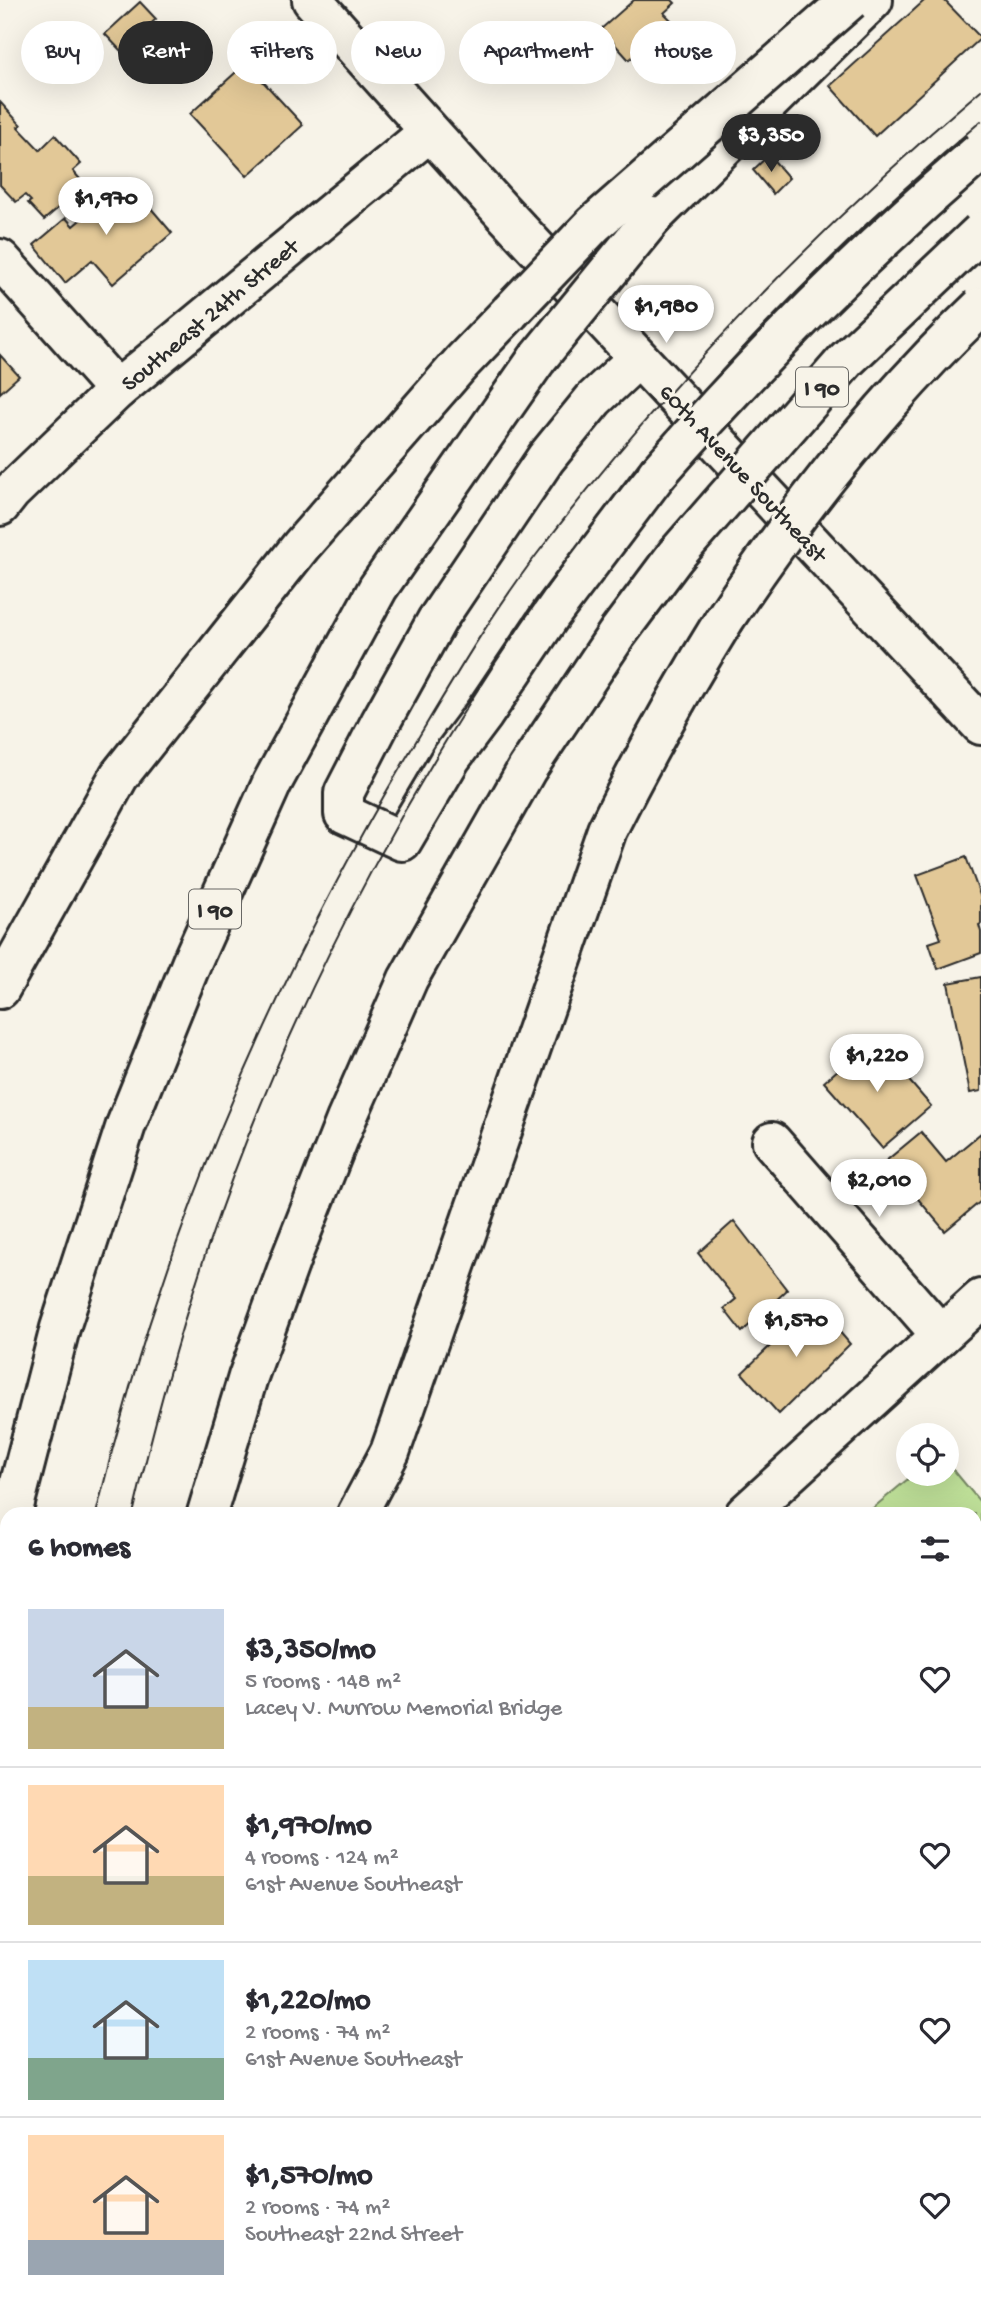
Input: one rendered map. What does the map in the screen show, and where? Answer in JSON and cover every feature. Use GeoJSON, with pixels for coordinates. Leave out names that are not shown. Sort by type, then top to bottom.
{"type":"FeatureCollection","features":[{"type":"Feature","properties":{"kind":"main road","name":"60th Avenue Southeast"},"geometry":{"type":"LineString","coordinates":[[312,0],[429,132],[981,725]]}},
{"type":"Feature","properties":{"kind":"main road"},"geometry":{"type":"LineString","coordinates":[[0,989],[120,776],[301,546],[462,362],[594,224],[850,0]]}},
{"type":"Feature","properties":{"kind":"main road","name":"I 90"},"geometry":{"type":"LineString","coordinates":[[14,1507],[60,1328],[126,1125],[193,959],[272,783],[378,589],[537,359],[653,217],[873,0]]}},
{"type":"Feature","properties":{"kind":"main road","name":"Southeast 24th Street"},"geometry":{"type":"LineString","coordinates":[[0,506],[10,492],[117,390],[429,132]]}},
{"type":"Feature","properties":{"kind":"main road"},"geometry":{"type":"LineString","coordinates":[[638,358],[594,399],[546,458],[437,620],[344,793],[344,814],[402,841],[451,758],[552,613],[657,474],[764,355],[846,273],[981,151]]}},
{"type":"Feature","properties":{"kind":"main road","name":"I 90"},"geometry":{"type":"LineString","coordinates":[[209,1507],[248,1377],[345,1120],[408,979],[527,768],[617,634],[676,555],[846,360],[981,232]]}},
{"type":"Feature","properties":{"kind":"main road"},"geometry":{"type":"LineString","coordinates":[[0,260],[117,390]]}},
{"type":"Feature","properties":{"kind":"main road"},"geometry":{"type":"LineString","coordinates":[[361,1507],[390,1452],[607,830],[672,705],[772,548],[820,483],[887,405],[981,307]]}},
{"type":"Feature","properties":{"kind":"main road"},"geometry":{"type":"LineString","coordinates":[[772,1142],[941,1335]]}},
{"type":"Feature","properties":{"kind":"main road"},"geometry":{"type":"LineString","coordinates":[[753,1507],[981,1299]]}},
{"type":"Feature","properties":{"kind":"green space"},"geometry":{"type":"Polygon","coordinates":[[[959,1476],[981,1503],[981,1507],[874,1507],[900,1486],[959,1486],[959,1476]]]}},
{"type":"Feature","properties":{"kind":"building"},"geometry":{"type":"Polygon","coordinates":[[[634,0],[672,0],[675,3],[664,13],[672,21],[630,21],[629,60],[616,46],[616,21],[610,21],[634,0]]]}},
{"type":"Feature","properties":{"kind":"building"},"geometry":{"type":"Polygon","coordinates":[[[925,0],[944,0],[981,38],[875,136],[830,86],[925,0]]]}},
{"type":"Feature","properties":{"kind":"building"},"geometry":{"type":"Polygon","coordinates":[[[140,2],[156,19],[154,21],[119,21],[140,2]]]}},
{"type":"Feature","properties":{"kind":"building"},"geometry":{"type":"Polygon","coordinates":[[[118,22],[118,48],[105,34],[118,22]]]}},
{"type":"Feature","properties":{"kind":"building"},"geometry":{"type":"Polygon","coordinates":[[[227,80],[227,84],[265,84],[303,125],[247,176],[190,114],[227,80]]]}},
{"type":"Feature","properties":{"kind":"building"},"geometry":{"type":"Polygon","coordinates":[[[0,102],[21,125],[18,127],[40,150],[55,135],[81,164],[73,171],[85,185],[44,220],[28,203],[31,201],[25,195],[16,202],[0,185],[0,102]]]}},
{"type":"Feature","properties":{"kind":"building"},"geometry":{"type":"Polygon","coordinates":[[[769,155],[789,178],[773,194],[753,170],[769,155]]]}},
{"type":"Feature","properties":{"kind":"building"},"geometry":{"type":"Polygon","coordinates":[[[127,180],[172,233],[113,284],[92,260],[65,283],[34,245],[66,218],[73,226],[127,180]]]}},
{"type":"Feature","properties":{"kind":"building"},"geometry":{"type":"Polygon","coordinates":[[[0,355],[19,376],[0,393],[0,355]]]}},
{"type":"Feature","properties":{"kind":"building"},"geometry":{"type":"Polygon","coordinates":[[[966,857],[981,898],[981,953],[938,969],[929,943],[941,939],[917,875],[966,857]]]}},
{"type":"Feature","properties":{"kind":"building"},"geometry":{"type":"Polygon","coordinates":[[[981,977],[981,1091],[970,1093],[948,983],[981,977]]]}},
{"type":"Feature","properties":{"kind":"building"},"geometry":{"type":"Polygon","coordinates":[[[873,1039],[931,1106],[882,1148],[824,1082],[873,1039]]]}},
{"type":"Feature","properties":{"kind":"building"},"geometry":{"type":"Polygon","coordinates":[[[921,1132],[946,1162],[981,1133],[981,1201],[945,1231],[886,1161],[921,1132]]]}},
{"type":"Feature","properties":{"kind":"building"},"geometry":{"type":"Polygon","coordinates":[[[734,1221],[787,1290],[742,1332],[724,1309],[736,1299],[698,1253],[734,1221]]]}},
{"type":"Feature","properties":{"kind":"building"},"geometry":{"type":"Polygon","coordinates":[[[815,1303],[850,1344],[779,1414],[742,1373],[815,1303]]]}},
{"type":"Feature","properties":{"kind":"tram line"},"geometry":{"type":"LineString","coordinates":[[98,1507],[122,1414],[185,1221],[261,1034],[352,853],[467,657],[537,554],[587,490],[692,368],[861,197],[981,90]]}},
{"type":"Feature","properties":{"kind":"tram line"},"geometry":{"type":"LineString","coordinates":[[135,1507],[186,1314],[241,1153],[324,964],[372,871],[477,691],[534,605],[594,523],[682,415],[826,263],[981,121]]}}]}
